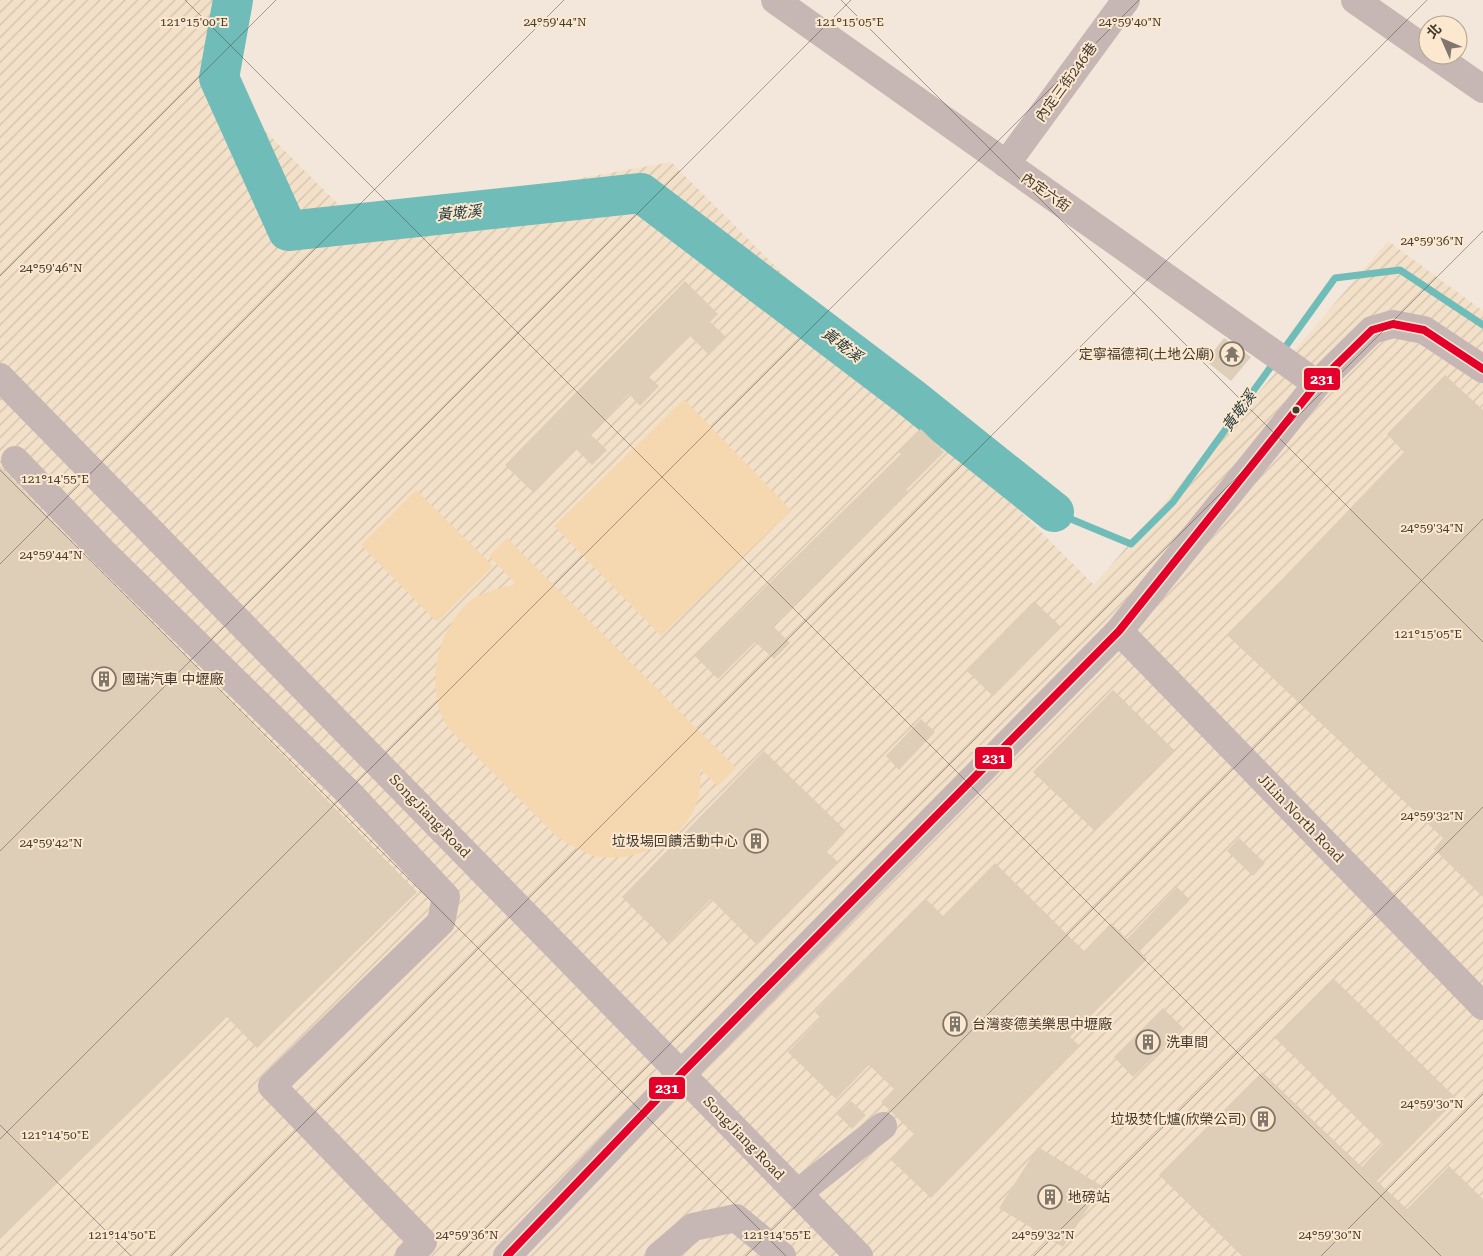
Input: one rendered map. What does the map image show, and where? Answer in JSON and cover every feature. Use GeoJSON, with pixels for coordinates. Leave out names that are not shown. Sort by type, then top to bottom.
{"type":"FeatureCollection","features":[{"type":"Feature","properties":{"kind":"street","name":"內定六街"},"geometry":{"type":"LineString","coordinates":[[775,0],[1317,384]]}},
{"type":"Feature","properties":{"kind":"street","name":"內定三街246巷"},"geometry":{"type":"LineString","coordinates":[[1006,164],[1126,0]]}},
{"type":"Feature","properties":{"kind":"street"},"geometry":{"type":"LineString","coordinates":[[1356,0],[1418,44]]}},
{"type":"Feature","properties":{"kind":"street"},"geometry":{"type":"LineString","coordinates":[[1448,65],[1483,89]]}},
{"type":"Feature","properties":{"kind":"street"},"geometry":{"type":"LineString","coordinates":[[507,1256],[682,1073],[1119,631],[1317,384],[1372,330],[1393,324],[1424,330],[1483,369]]}},
{"type":"Feature","properties":{"kind":"street","name":"SongJiang Road"},"geometry":{"type":"LineString","coordinates":[[0,377],[859,1256]]}},
{"type":"Feature","properties":{"kind":"street"},"geometry":{"type":"LineString","coordinates":[[16,460],[103,552],[350,794],[446,897],[441,922],[272,1086],[423,1242],[409,1256]]}},
{"type":"Feature","properties":{"kind":"street","name":"JiLin North Road"},"geometry":{"type":"LineString","coordinates":[[1119,631],[1483,1006]]}},
{"type":"Feature","properties":{"kind":"street"},"geometry":{"type":"LineString","coordinates":[[798,1193],[883,1126]]}},
{"type":"Feature","properties":{"kind":"street"},"geometry":{"type":"LineString","coordinates":[[659,1256],[693,1227],[736,1218],[782,1256]]}},
{"type":"Feature","properties":{"kind":"shaded area"},"geometry":{"type":"Polygon","coordinates":[[[0,0],[217,0],[207,73],[353,219],[671,162],[1094,585],[1388,241],[1483,311],[1483,1256],[0,1256],[0,0]]]}},
{"type":"Feature","properties":{"kind":"shaded area"},"geometry":{"type":"Polygon","coordinates":[[[684,399],[791,510],[661,636],[554,526],[684,399]]]}},
{"type":"Feature","properties":{"kind":"shaded area"},"geometry":{"type":"Polygon","coordinates":[[[416,490],[493,566],[437,622],[361,545],[416,490]]]}},
{"type":"Feature","properties":{"kind":"shaded area"},"geometry":{"type":"Polygon","coordinates":[[[507,538],[736,768],[718,786],[700,769],[700,789],[696,805],[688,820],[664,842],[649,850],[633,855],[600,857],[584,852],[560,839],[448,728],[440,711],[436,696],[437,664],[440,648],[454,619],[476,597],[516,584],[489,556],[507,538]]]}},
{"type":"Feature","properties":{"kind":"building"},"geometry":{"type":"Polygon","coordinates":[[[685,281],[718,314],[710,322],[726,337],[709,355],[690,336],[649,377],[659,386],[640,406],[629,394],[590,434],[607,450],[592,465],[576,449],[534,493],[505,465],[685,281]]]}},
{"type":"Feature","properties":{"kind":"building","name":"定寧福德祠(土地公廟)"},"geometry":{"type":"Polygon","coordinates":[[[1224,338],[1251,357],[1231,381],[1206,361],[1224,338]]]}},
{"type":"Feature","properties":{"kind":"building"},"geometry":{"type":"Polygon","coordinates":[[[1445,375],[1483,410],[1483,897],[1434,849],[1443,838],[1228,636],[1404,452],[1387,434],[1445,375]]]}},
{"type":"Feature","properties":{"kind":"building"},"geometry":{"type":"Polygon","coordinates":[[[921,429],[944,452],[906,490],[909,492],[773,626],[790,643],[774,659],[755,642],[718,679],[695,656],[901,454],[898,452],[921,429]]]}},
{"type":"Feature","properties":{"kind":"building","name":"國瑞汽車 中壢廠"},"geometry":{"type":"Polygon","coordinates":[[[0,466],[92,563],[417,892],[257,1048],[227,1017],[0,1239],[0,466]]]}},
{"type":"Feature","properties":{"kind":"building"},"geometry":{"type":"Polygon","coordinates":[[[1034,601],[1061,627],[993,696],[966,670],[1034,601]]]}},
{"type":"Feature","properties":{"kind":"building"},"geometry":{"type":"Polygon","coordinates":[[[1113,690],[1174,750],[1095,831],[1033,772],[1113,690]]]}},
{"type":"Feature","properties":{"kind":"building"},"geometry":{"type":"Polygon","coordinates":[[[921,719],[935,732],[899,770],[886,756],[921,719]]]}},
{"type":"Feature","properties":{"kind":"building","name":"垃圾場回饋活動中心"},"geometry":{"type":"Polygon","coordinates":[[[764,751],[846,831],[827,852],[838,862],[757,945],[711,899],[668,943],[622,897],[764,751]]]}},
{"type":"Feature","properties":{"kind":"building"},"geometry":{"type":"Polygon","coordinates":[[[1239,838],[1265,863],[1253,876],[1227,851],[1239,838]]]}},
{"type":"Feature","properties":{"kind":"building","name":"台灣麥德美樂思中壢廠"},"geometry":{"type":"Polygon","coordinates":[[[995,863],[1084,951],[1111,923],[1127,939],[1177,887],[1190,900],[1140,951],[1147,959],[1070,1037],[1080,1046],[931,1198],[890,1159],[914,1134],[881,1102],[894,1089],[869,1065],[836,1099],[788,1052],[821,1018],[815,1012],[926,899],[943,916],[995,863]]]}},
{"type":"Feature","properties":{"kind":"building","name":"垃圾焚化爐(欣榮公司)"},"geometry":{"type":"Polygon","coordinates":[[[1334,979],[1457,1099],[1377,1181],[1407,1209],[1449,1166],[1483,1199],[1483,1256],[1242,1256],[1159,1175],[1262,1072],[1362,1167],[1383,1144],[1275,1038],[1334,979]]]}},
{"type":"Feature","properties":{"kind":"building","name":"洗車間"},"geometry":{"type":"Polygon","coordinates":[[[1163,1008],[1183,1028],[1133,1077],[1114,1057],[1163,1008]]]}},
{"type":"Feature","properties":{"kind":"building"},"geometry":{"type":"Polygon","coordinates":[[[851,1101],[866,1115],[852,1129],[837,1114],[851,1101]]]}},
{"type":"Feature","properties":{"kind":"building","name":"地磅站"},"geometry":{"type":"Polygon","coordinates":[[[1038,1147],[1102,1186],[1063,1247],[999,1208],[1038,1147]]]}},
{"type":"Feature","properties":{"kind":"waterway","name":"黃墘溪"},"geometry":{"type":"LineString","coordinates":[[233,0],[219,78],[288,231],[641,193],[910,397],[1054,512]]}},
{"type":"Feature","properties":{"kind":"waterway","name":"黃墘溪"},"geometry":{"type":"LineString","coordinates":[[1281,353],[1335,278],[1400,270],[1483,325]]}},
{"type":"Feature","properties":{"kind":"waterway","name":"黃墘溪"},"geometry":{"type":"LineString","coordinates":[[1054,512],[1131,544],[1173,502],[1275,361]]}},
{"type":"Feature","properties":{"kind":"transit line","name":"231"},"geometry":{"type":"LineString","coordinates":[[507,1256],[682,1073],[1119,631],[1317,384],[1372,330],[1393,324],[1424,330],[1483,369]]}},
{"type":"Feature","properties":{"kind":"place","name":"定寧福德祠(土地公廟)"},"geometry":{"type":"Point","coordinates":[1232,354]}},
{"type":"Feature","properties":{"kind":"place","name":"國瑞汽車 中壢廠"},"geometry":{"type":"Point","coordinates":[104,679]}},
{"type":"Feature","properties":{"kind":"place","name":"垃圾場回饋活動中心"},"geometry":{"type":"Point","coordinates":[756,841]}},
{"type":"Feature","properties":{"kind":"place","name":"台灣麥德美樂思中壢廠"},"geometry":{"type":"Point","coordinates":[955,1024]}},
{"type":"Feature","properties":{"kind":"place","name":"洗車間"},"geometry":{"type":"Point","coordinates":[1148,1042]}},
{"type":"Feature","properties":{"kind":"place","name":"垃圾焚化爐(欣榮公司)"},"geometry":{"type":"Point","coordinates":[1263,1119]}},
{"type":"Feature","properties":{"kind":"place","name":"地磅站"},"geometry":{"type":"Point","coordinates":[1050,1197]}}]}
